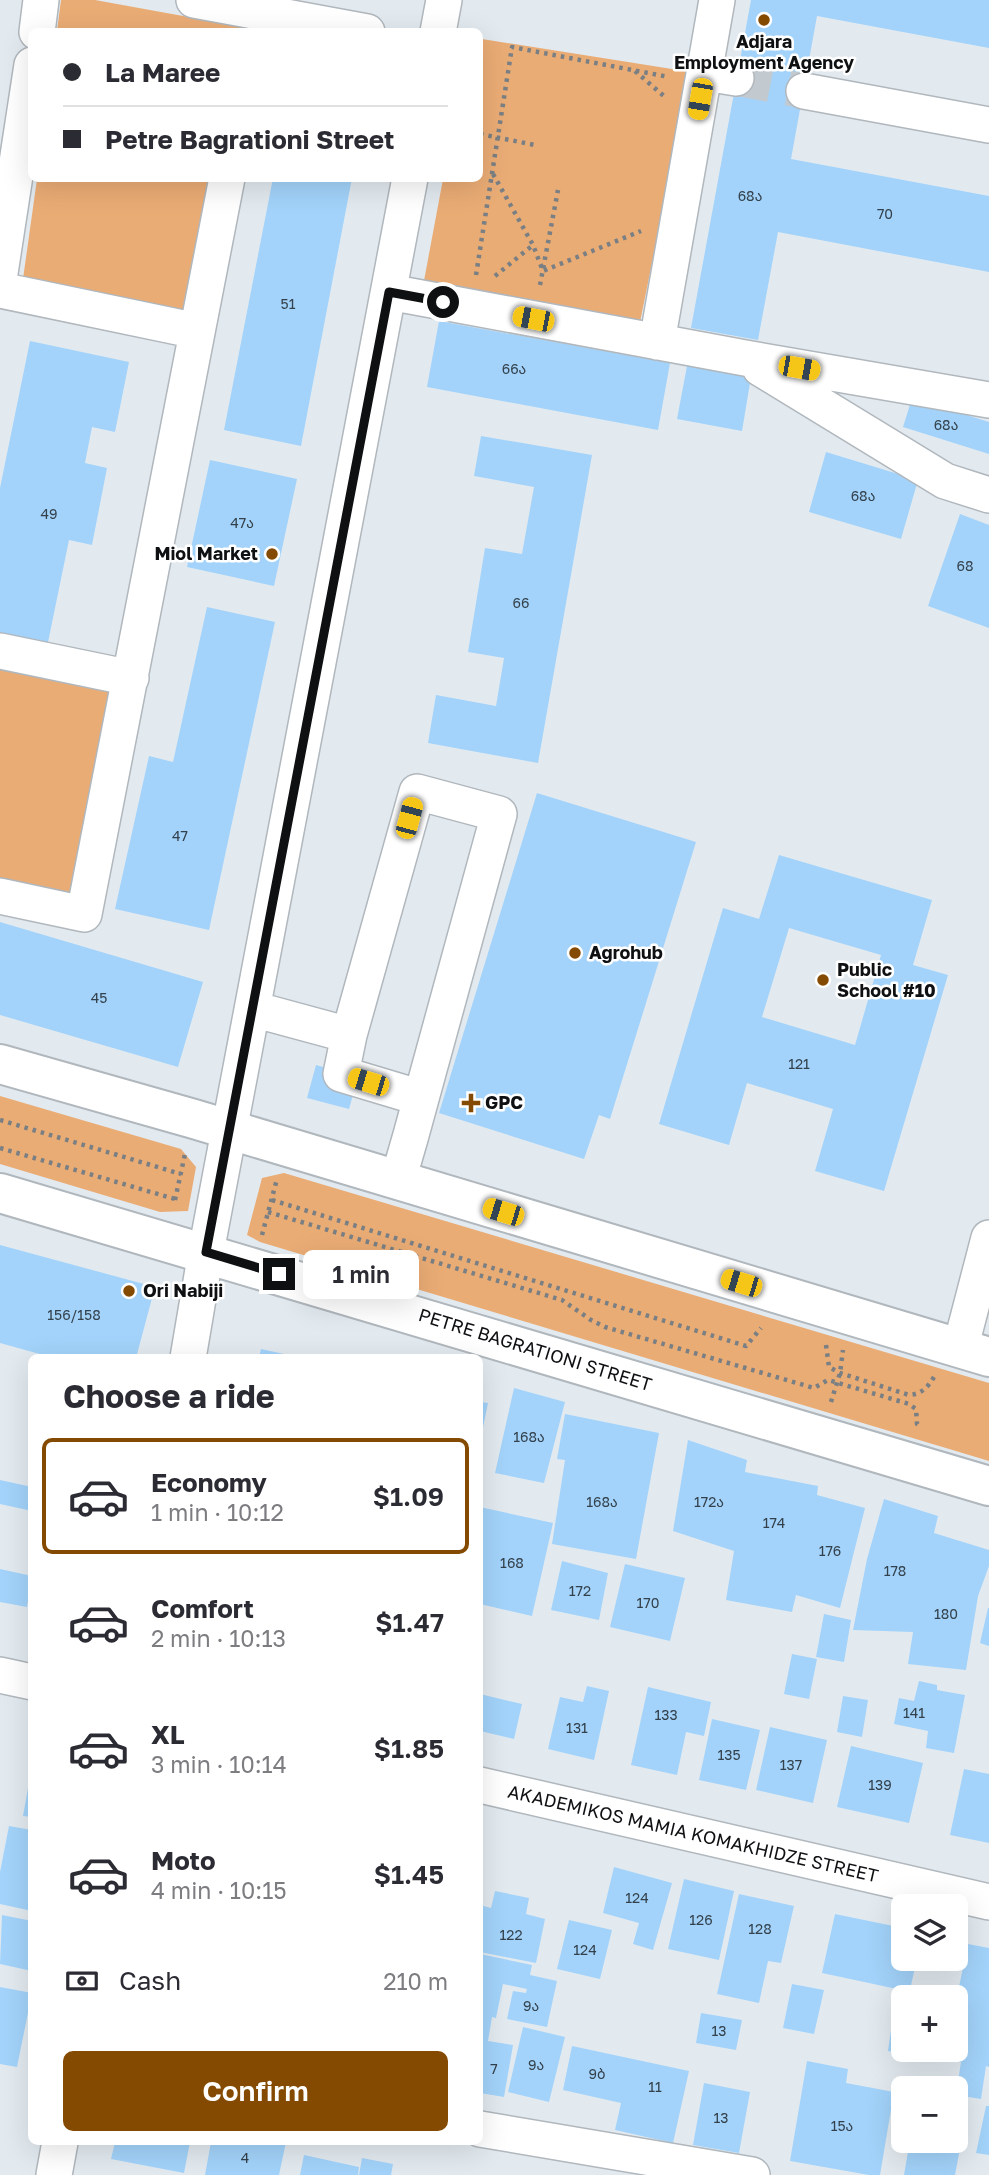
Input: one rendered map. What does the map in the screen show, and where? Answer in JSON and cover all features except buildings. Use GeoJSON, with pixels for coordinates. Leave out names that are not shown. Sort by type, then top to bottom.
{"type":"FeatureCollection","features":[{"type":"Feature","properties":{"kind":"main road"},"geometry":{"type":"LineString","coordinates":[[0,1064],[398,1180],[964,1362]]}},
{"type":"Feature","properties":{"kind":"main road","name":"PETRE BAGRATIONI STREET"},"geometry":{"type":"LineString","coordinates":[[0,1192],[989,1486]]}},
{"type":"Feature","properties":{"kind":"street"},"geometry":{"type":"LineString","coordinates":[[38,28],[41,0]]}},
{"type":"Feature","properties":{"kind":"street"},"geometry":{"type":"LineString","coordinates":[[194,0],[345,28]]}},
{"type":"Feature","properties":{"kind":"street"},"geometry":{"type":"LineString","coordinates":[[440,28],[444,0]]}},
{"type":"Feature","properties":{"kind":"street"},"geometry":{"type":"LineString","coordinates":[[657,342],[720,75],[717,0]]}},
{"type":"Feature","properties":{"kind":"street"},"geometry":{"type":"LineString","coordinates":[[0,273],[28,91]]}},
{"type":"Feature","properties":{"kind":"street"},"geometry":{"type":"LineString","coordinates":[[804,91],[989,125]]}},
{"type":"Feature","properties":{"kind":"street"},"geometry":{"type":"LineString","coordinates":[[0,896],[84,914],[226,182]]}},
{"type":"Feature","properties":{"kind":"street"},"geometry":{"type":"LineString","coordinates":[[189,1354],[409,182]]}},
{"type":"Feature","properties":{"kind":"street"},"geometry":{"type":"LineString","coordinates":[[0,290],[197,331]]}},
{"type":"Feature","properties":{"kind":"street"},"geometry":{"type":"LineString","coordinates":[[389,292],[989,400]]}},
{"type":"Feature","properties":{"kind":"street"},"geometry":{"type":"LineString","coordinates":[[745,358],[946,481],[989,495]]}},
{"type":"Feature","properties":{"kind":"street"},"geometry":{"type":"LineString","coordinates":[[0,650],[131,678]]}},
{"type":"Feature","properties":{"kind":"street"},"geometry":{"type":"LineString","coordinates":[[398,1180],[421,1098],[499,814],[416,792],[349,1035],[341,1074],[421,1098]]}},
{"type":"Feature","properties":{"kind":"street"},"geometry":{"type":"LineString","coordinates":[[253,1009],[349,1035]]}},
{"type":"Feature","properties":{"kind":"street"},"geometry":{"type":"LineString","coordinates":[[964,1362],[989,1238]]}},
{"type":"Feature","properties":{"kind":"street"},"geometry":{"type":"LineString","coordinates":[[0,1675],[28,1681]]}},
{"type":"Feature","properties":{"kind":"street","name":"AKADEMIKOS MAMIA KOMAKHIDZE STREET"},"geometry":{"type":"LineString","coordinates":[[483,1786],[989,1902]]}},
{"type":"Feature","properties":{"kind":"street"},"geometry":{"type":"LineString","coordinates":[[483,2130],[752,2175]]}},
{"type":"Feature","properties":{"kind":"street"},"geometry":{"type":"LineString","coordinates":[[54,2175],[59,2145]]}},
{"type":"Feature","properties":{"kind":"path"},"geometry":{"type":"LineString","coordinates":[[470,307],[512,47],[684,80],[720,75]]}},
{"type":"Feature","properties":{"kind":"path"},"geometry":{"type":"LineString","coordinates":[[635,70],[670,102]]}},
{"type":"Feature","properties":{"kind":"path"},"geometry":{"type":"LineString","coordinates":[[483,135],[535,145]]}},
{"type":"Feature","properties":{"kind":"path"},"geometry":{"type":"LineString","coordinates":[[493,174],[533,245],[543,271]]}},
{"type":"Feature","properties":{"kind":"path"},"geometry":{"type":"LineString","coordinates":[[533,319],[558,190]]}},
{"type":"Feature","properties":{"kind":"path"},"geometry":{"type":"LineString","coordinates":[[543,271],[652,227]]}},
{"type":"Feature","properties":{"kind":"path"},"geometry":{"type":"LineString","coordinates":[[493,277],[533,245]]}},
{"type":"Feature","properties":{"kind":"path"},"geometry":{"type":"LineString","coordinates":[[0,1120],[181,1174]]}},
{"type":"Feature","properties":{"kind":"path"},"geometry":{"type":"LineString","coordinates":[[0,1148],[175,1199]]}},
{"type":"Feature","properties":{"kind":"path"},"geometry":{"type":"LineString","coordinates":[[172,1213],[186,1153]]}},
{"type":"Feature","properties":{"kind":"path"},"geometry":{"type":"LineString","coordinates":[[260,1242],[279,1173]]}},
{"type":"Feature","properties":{"kind":"path"},"geometry":{"type":"LineString","coordinates":[[272,1200],[746,1346],[759,1328],[770,1329]]}},
{"type":"Feature","properties":{"kind":"path"},"geometry":{"type":"LineString","coordinates":[[268,1212],[562,1300],[605,1327],[814,1388],[828,1380],[909,1404],[916,1409],[917,1424],[929,1428]]}},
{"type":"Feature","properties":{"kind":"path"},"geometry":{"type":"LineString","coordinates":[[828,1413],[840,1373],[844,1340]]}},
{"type":"Feature","properties":{"kind":"path"},"geometry":{"type":"LineString","coordinates":[[815,1341],[826,1344],[829,1367],[909,1395],[918,1394],[930,1384],[933,1377],[964,1362]]}},
{"type":"Feature","properties":{"kind":"shaded area"},"geometry":{"type":"Polygon","coordinates":[[[61,0],[95,0],[249,28],[57,28],[61,0]]]}},
{"type":"Feature","properties":{"kind":"shaded area"},"geometry":{"type":"Polygon","coordinates":[[[483,39],[691,72],[639,327],[423,286],[442,182],[483,182],[483,39]]]}},
{"type":"Feature","properties":{"kind":"shaded area"},"geometry":{"type":"Polygon","coordinates":[[[37,182],[216,182],[187,316],[22,286],[37,182]]]}},
{"type":"Feature","properties":{"kind":"shaded area"},"geometry":{"type":"Polygon","coordinates":[[[0,651],[131,678],[84,914],[0,896],[0,651]]]}},
{"type":"Feature","properties":{"kind":"shaded area"},"geometry":{"type":"Polygon","coordinates":[[[0,1096],[181,1149],[196,1167],[188,1211],[160,1212],[0,1164],[0,1096]]]}},
{"type":"Feature","properties":{"kind":"shaded area"},"geometry":{"type":"Polygon","coordinates":[[[284,1173],[989,1383],[989,1461],[260,1242],[247,1235],[262,1178],[284,1173]]]}},
{"type":"Feature","properties":{"kind":"tunnel"},"geometry":{"type":"LineString","coordinates":[[736,78],[804,91]]}},
{"type":"Feature","properties":{"kind":"place","name":"Adjara Employment Agency"},"geometry":{"type":"Point","coordinates":[764,20]}},
{"type":"Feature","properties":{"kind":"place","name":"Miol Market"},"geometry":{"type":"Point","coordinates":[272,554]}},
{"type":"Feature","properties":{"kind":"place","name":"Agrohub"},"geometry":{"type":"Point","coordinates":[575,953]}},
{"type":"Feature","properties":{"kind":"place","name":"Public School #10"},"geometry":{"type":"Point","coordinates":[823,980]}},
{"type":"Feature","properties":{"kind":"place","name":"GPC"},"geometry":{"type":"Point","coordinates":[471,1103]}},
{"type":"Feature","properties":{"kind":"place","name":"Ori Nabiji"},"geometry":{"type":"Point","coordinates":[129,1291]}},
{"type":"Feature","properties":{"kind":"route"},"geometry":{"type":"LineString","coordinates":[[279,1274],[206,1252],[389,292],[443,302]]}}]}
